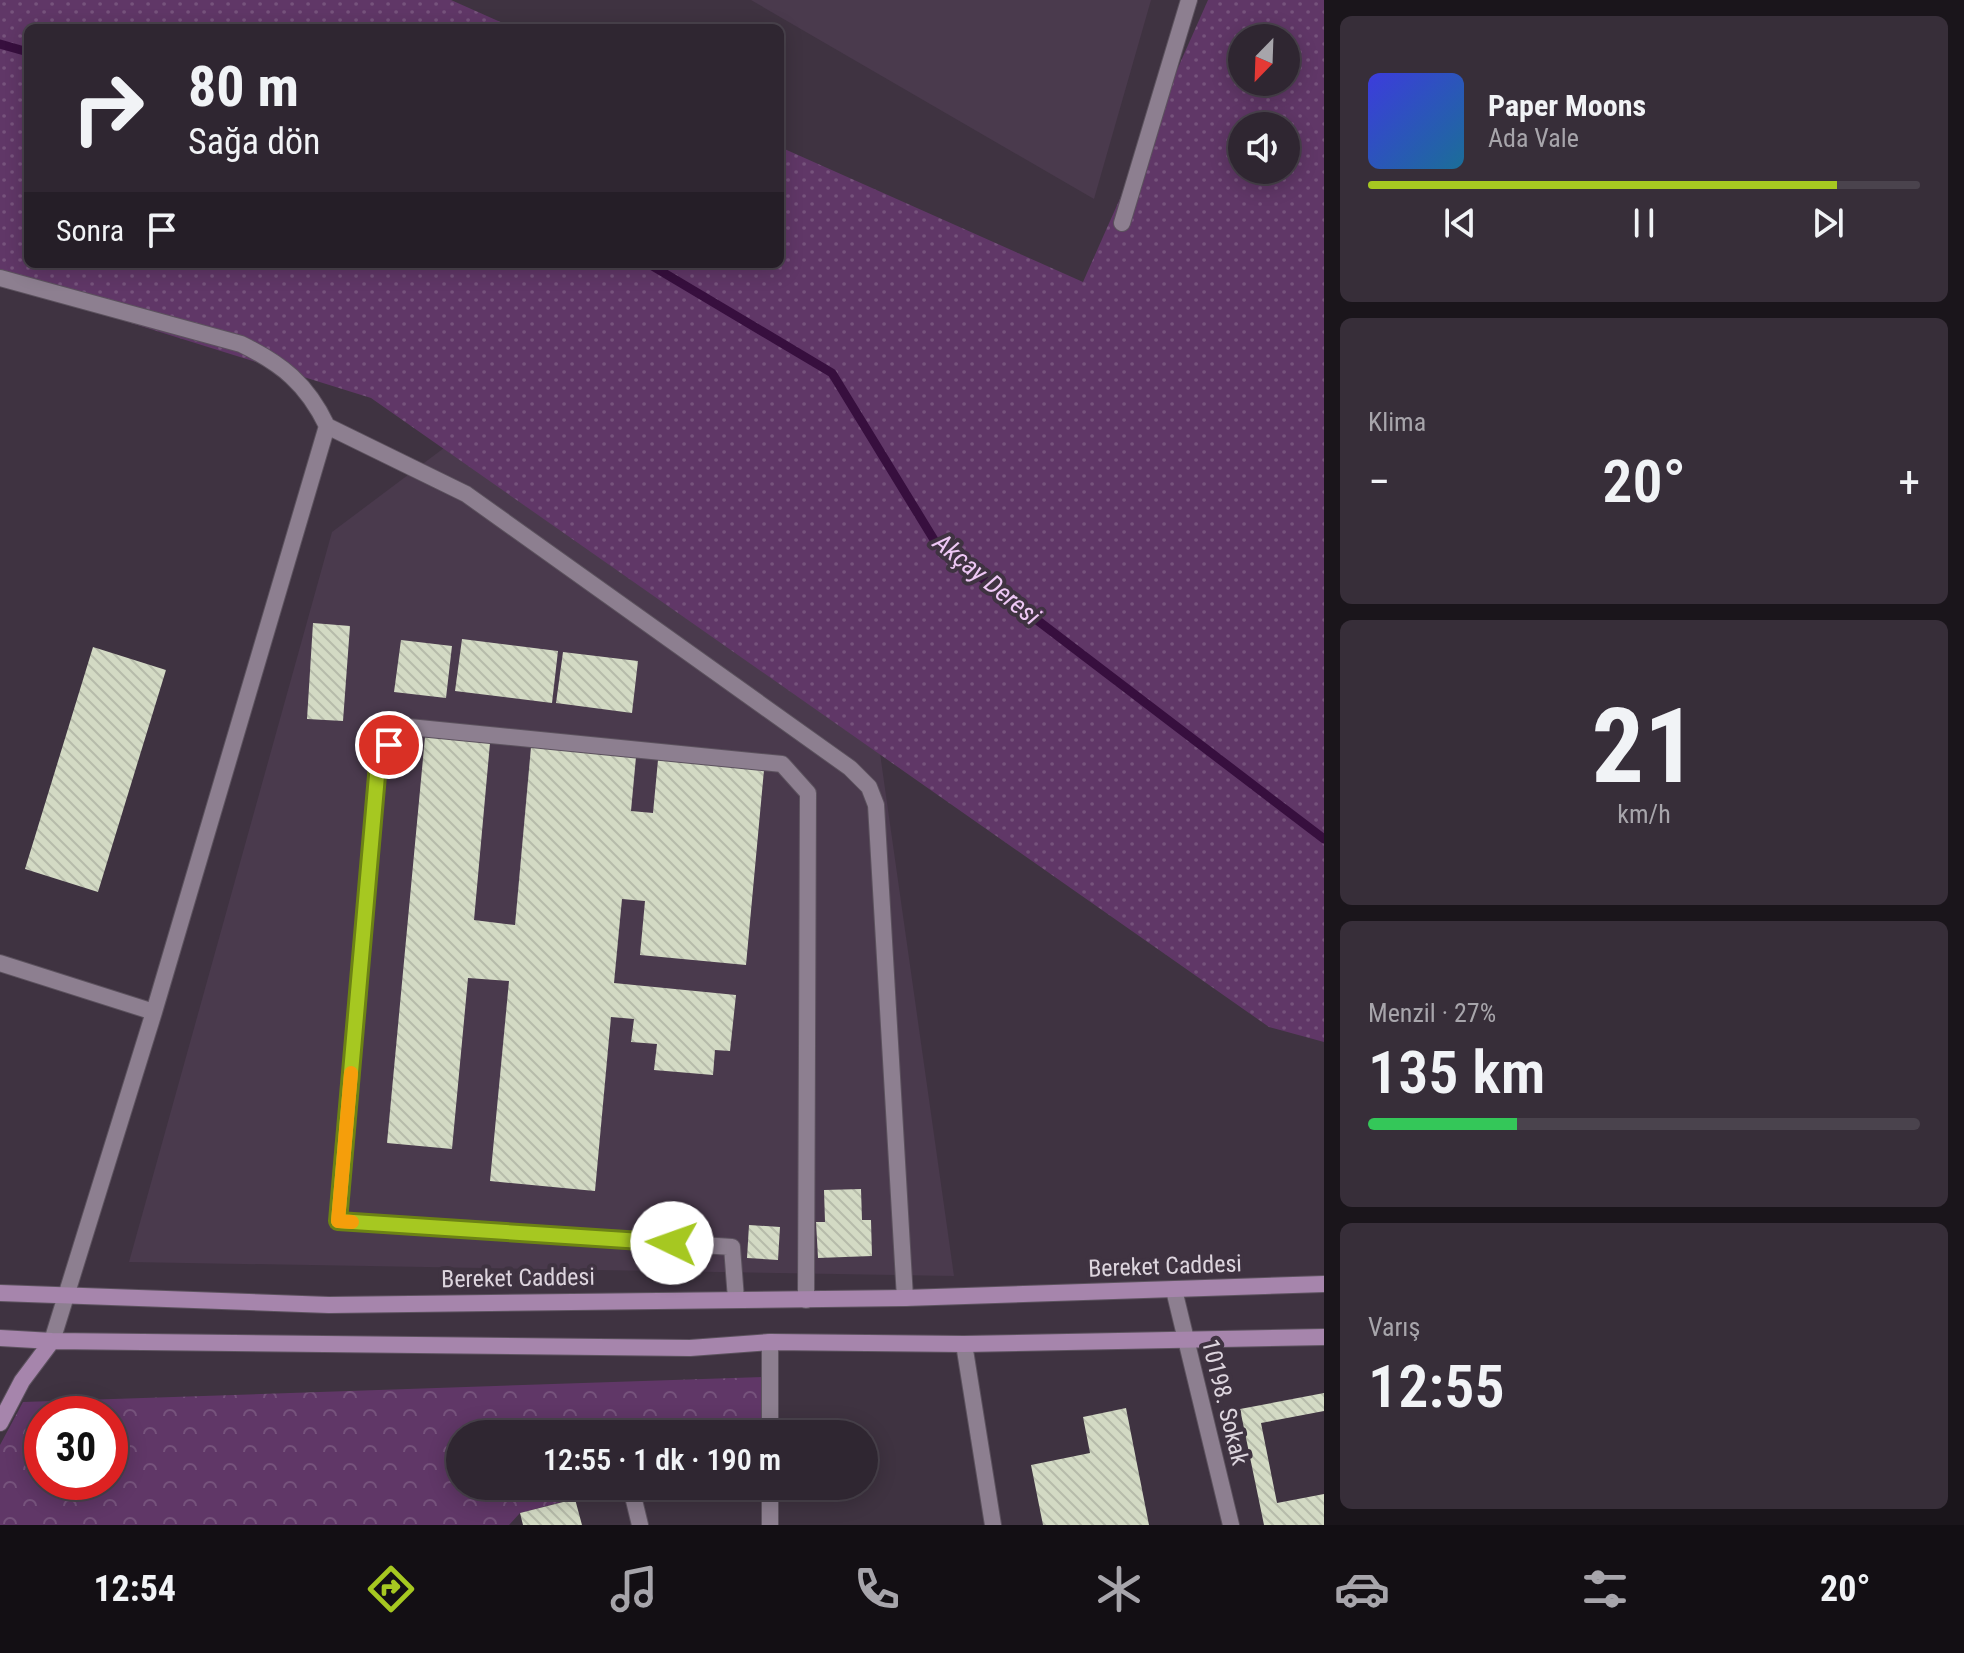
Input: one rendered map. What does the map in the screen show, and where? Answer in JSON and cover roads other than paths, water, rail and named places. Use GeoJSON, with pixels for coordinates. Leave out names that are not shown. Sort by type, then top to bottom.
{"type":"FeatureCollection","features":[{"type":"Feature","properties":{"kind":"street"},"geometry":{"type":"LineString","coordinates":[[1122,223],[1189,0]]}},
{"type":"Feature","properties":{"kind":"street"},"geometry":{"type":"LineString","coordinates":[[0,278],[241,344],[271,359],[295,379],[315,402],[327,426],[466,494],[850,768],[869,787],[876,805],[905,1298]]}},
{"type":"Feature","properties":{"kind":"street"},"geometry":{"type":"LineString","coordinates":[[0,1423],[22,1381],[52,1341],[154,1012],[327,426]]}},
{"type":"Feature","properties":{"kind":"street"},"geometry":{"type":"LineString","coordinates":[[736,1299],[732,1247],[338,1221],[378,764],[399,726],[782,764],[808,793],[806,1300]]}},
{"type":"Feature","properties":{"kind":"street"},"geometry":{"type":"LineString","coordinates":[[0,963],[154,1012]]}},
{"type":"Feature","properties":{"kind":"street","name":"Bereket Caddesi"},"geometry":{"type":"LineString","coordinates":[[0,1293],[329,1305],[905,1298],[1324,1284]]}},
{"type":"Feature","properties":{"kind":"street","name":"10198. Sokak"},"geometry":{"type":"LineString","coordinates":[[1174,1290],[1231,1525]]}},
{"type":"Feature","properties":{"kind":"street"},"geometry":{"type":"LineString","coordinates":[[0,1338],[690,1348],[770,1342],[964,1344],[1324,1337]]}},
{"type":"Feature","properties":{"kind":"street"},"geometry":{"type":"LineString","coordinates":[[770,1342],[770,1420]]}},
{"type":"Feature","properties":{"kind":"street"},"geometry":{"type":"LineString","coordinates":[[964,1344],[993,1525]]}},
{"type":"Feature","properties":{"kind":"street"},"geometry":{"type":"LineString","coordinates":[[634,1500],[640,1525]]}},
{"type":"Feature","properties":{"kind":"street"},"geometry":{"type":"LineString","coordinates":[[770,1500],[770,1525]]}},
{"type":"Feature","properties":{"kind":"waterway","name":"Akçay Deresi"},"geometry":{"type":"LineString","coordinates":[[0,44],[24,51]]}},
{"type":"Feature","properties":{"kind":"waterway","name":"Akçay Deresi"},"geometry":{"type":"LineString","coordinates":[[656,268],[832,373],[936,543],[1324,839]]}}]}
